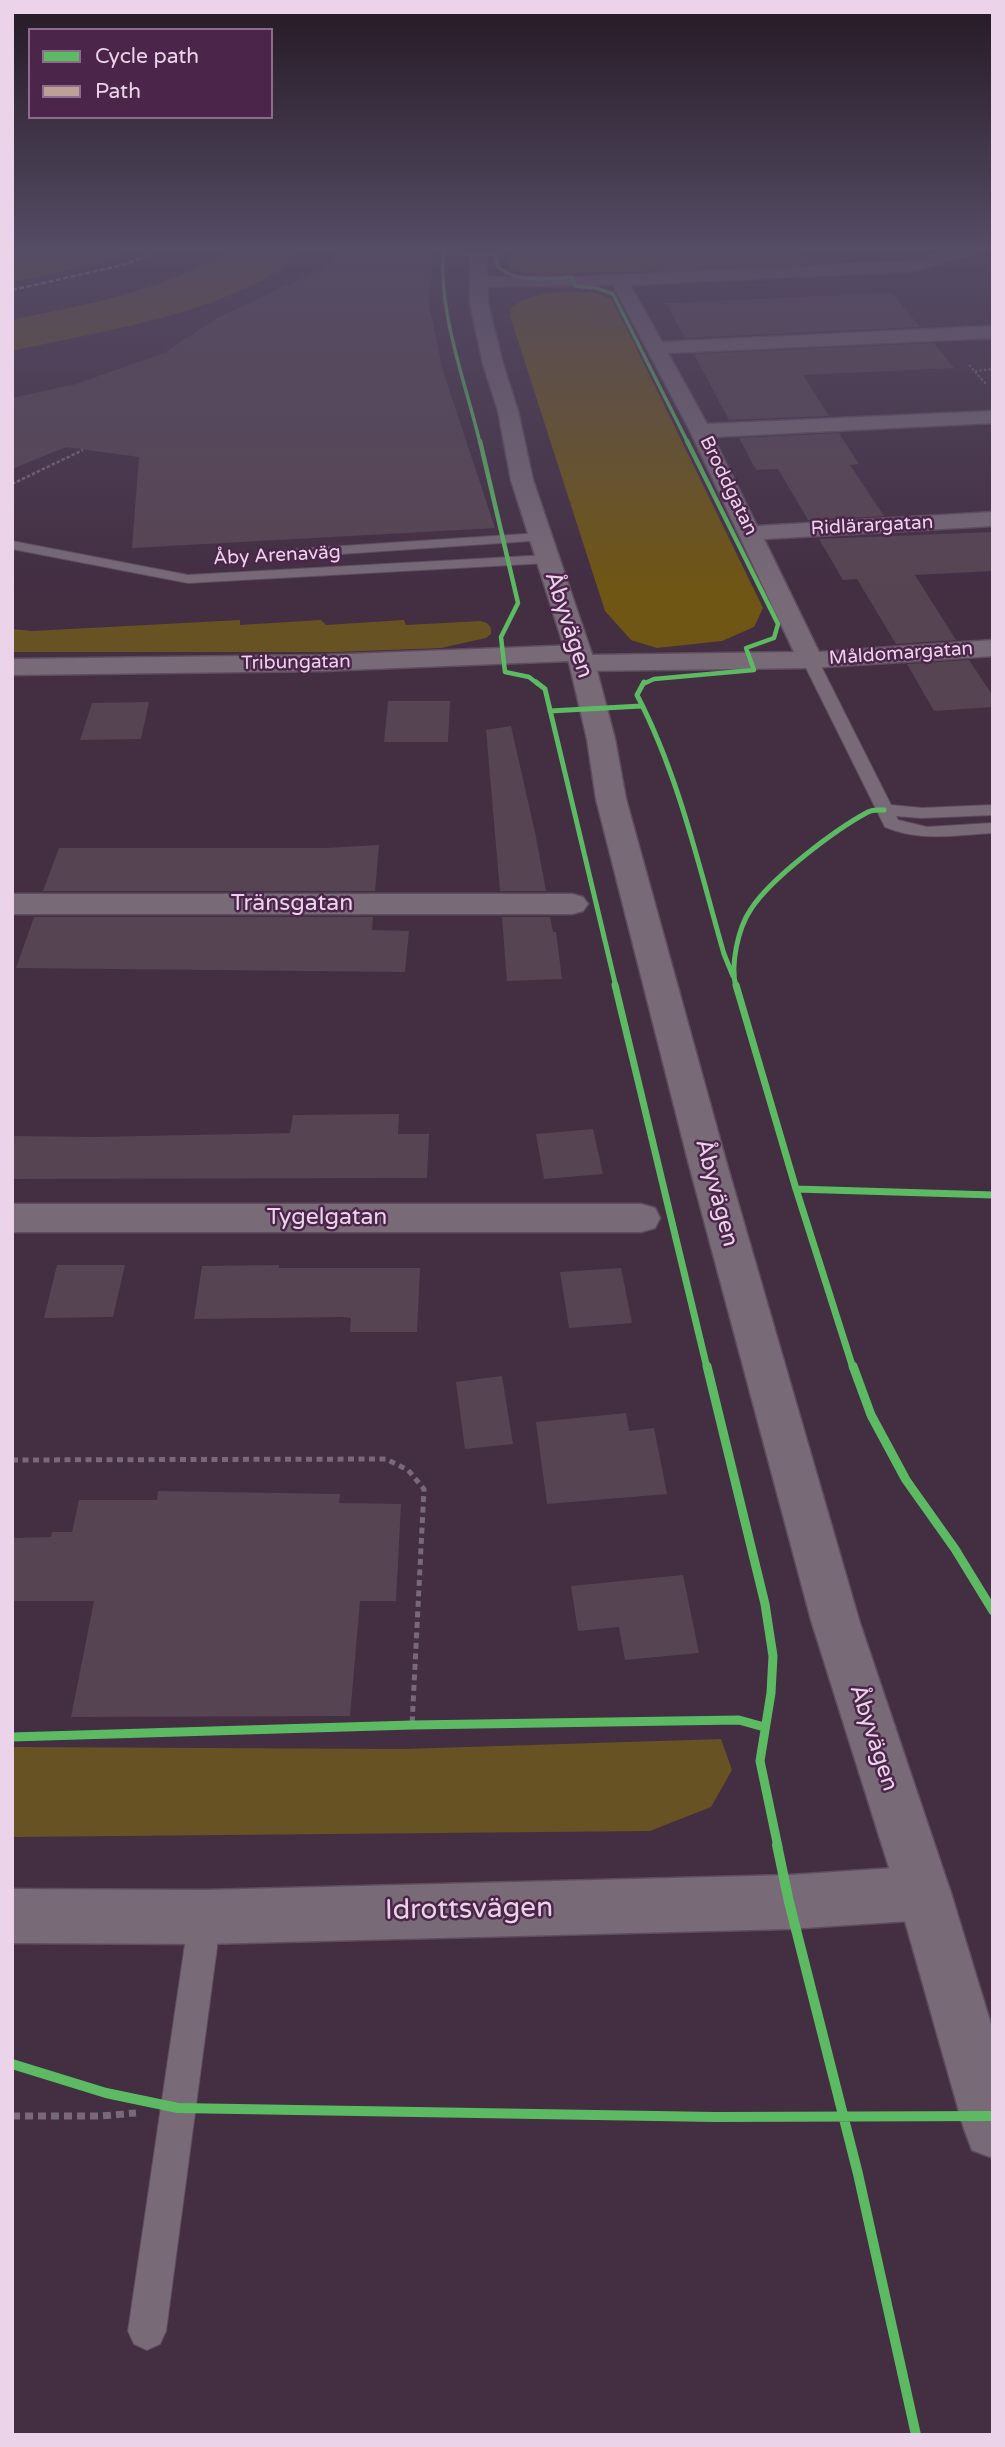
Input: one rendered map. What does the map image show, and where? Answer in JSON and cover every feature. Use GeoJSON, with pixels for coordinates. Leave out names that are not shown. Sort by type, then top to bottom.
{"type":"FeatureCollection","features":[{"type":"Feature","properties":{"kind":"street","name":"Åbyvägen"},"geometry":{"type":"LineString","coordinates":[[493,364],[508,411],[522,480],[581,658],[601,739],[611,799],[777,1417],[835,1620],[925,1893],[993,2129]]}},
{"type":"Feature","properties":{"kind":"street","name":"Broddgatan"},"geometry":{"type":"LineString","coordinates":[[665,364],[751,533],[810,660]]}},
{"type":"Feature","properties":{"kind":"street"},"geometry":{"type":"LineString","coordinates":[[700,431],[993,417]]}},
{"type":"Feature","properties":{"kind":"street","name":"Ridlärargatan"},"geometry":{"type":"LineString","coordinates":[[751,533],[993,519]]}},
{"type":"Feature","properties":{"kind":"street","name":"Måldomargatan"},"geometry":{"type":"LineString","coordinates":[[581,658],[810,660],[993,648]]}},
{"type":"Feature","properties":{"kind":"street","name":"Tribungatan"},"geometry":{"type":"LineString","coordinates":[[12,667],[581,658]]}},
{"type":"Feature","properties":{"kind":"street","name":"Tränsgatan"},"geometry":{"type":"LineString","coordinates":[[12,904],[572,904]]}},
{"type":"Feature","properties":{"kind":"street","name":"Tygelgatan"},"geometry":{"type":"LineString","coordinates":[[12,1218],[641,1219]]}},
{"type":"Feature","properties":{"kind":"street","name":"Idrottsvägen"},"geometry":{"type":"LineString","coordinates":[[12,1916],[205,1917],[789,1902],[925,1893]]}},
{"type":"Feature","properties":{"kind":"lane","name":"Åby Arenaväg"},"geometry":{"type":"LineString","coordinates":[[12,545],[188,579],[543,548]]}},
{"type":"Feature","properties":{"kind":"lane"},"geometry":{"type":"LineString","coordinates":[[282,554],[543,548]]}},
{"type":"Feature","properties":{"kind":"lane","name":"Måldomargatan"},"geometry":{"type":"LineString","coordinates":[[810,660],[891,823],[902,829],[993,828]]}},
{"type":"Feature","properties":{"kind":"lane"},"geometry":{"type":"LineString","coordinates":[[884,810],[922,813],[993,810]]}},
{"type":"Feature","properties":{"kind":"lane"},"geometry":{"type":"LineString","coordinates":[[146,2331],[205,1917]]}},
{"type":"Feature","properties":{"kind":"path"},"geometry":{"type":"LineString","coordinates":[[974,371],[993,369]]}},
{"type":"Feature","properties":{"kind":"path"},"geometry":{"type":"LineString","coordinates":[[12,484],[83,450]]}},
{"type":"Feature","properties":{"kind":"path"},"geometry":{"type":"LineString","coordinates":[[12,1460],[386,1459],[404,1465],[416,1475],[424,1489],[412,1725]]}},
{"type":"Feature","properties":{"kind":"path"},"geometry":{"type":"LineString","coordinates":[[12,2116],[101,2116],[178,2108]]}},
{"type":"Feature","properties":{"kind":"shaded area"},"geometry":{"type":"Polygon","coordinates":[[[526,364],[644,364],[763,608],[754,627],[722,641],[657,648],[631,640],[605,611],[526,364]]]}},
{"type":"Feature","properties":{"kind":"shaded area"},"geometry":{"type":"Polygon","coordinates":[[[240,620],[240,625],[321,620],[326,625],[404,620],[406,625],[480,621],[489,625],[491,634],[486,638],[441,648],[336,652],[12,652],[12,629],[32,631],[240,620]]]}},
{"type":"Feature","properties":{"kind":"shaded area"},"geometry":{"type":"Polygon","coordinates":[[[721,1739],[732,1770],[711,1807],[650,1831],[12,1837],[12,1747],[403,1749],[721,1739]]]}},
{"type":"Feature","properties":{"kind":"building"},"geometry":{"type":"Polygon","coordinates":[[[132,364],[442,364],[495,528],[132,548],[139,457],[66,447],[12,469],[12,398],[76,384],[132,364]]]}},
{"type":"Feature","properties":{"kind":"building"},"geometry":{"type":"Polygon","coordinates":[[[699,364],[951,364],[954,368],[803,375],[829,416],[729,420],[699,364]]]}},
{"type":"Feature","properties":{"kind":"building"},"geometry":{"type":"Polygon","coordinates":[[[839,433],[859,464],[850,465],[884,516],[808,520],[778,469],[756,470],[739,438],[839,433]]]}},
{"type":"Feature","properties":{"kind":"building"},"geometry":{"type":"Polygon","coordinates":[[[993,532],[993,571],[915,575],[956,640],[896,644],[857,579],[843,580],[819,539],[993,532]]]}},
{"type":"Feature","properties":{"kind":"building"},"geometry":{"type":"Polygon","coordinates":[[[969,660],[993,696],[993,707],[934,711],[907,664],[969,660]]]}},
{"type":"Feature","properties":{"kind":"building"},"geometry":{"type":"Polygon","coordinates":[[[388,701],[450,701],[448,742],[384,742],[388,701]]]}},
{"type":"Feature","properties":{"kind":"building"},"geometry":{"type":"Polygon","coordinates":[[[149,702],[141,739],[80,740],[92,703],[149,702]]]}},
{"type":"Feature","properties":{"kind":"building"},"geometry":{"type":"Polygon","coordinates":[[[511,726],[546,891],[500,891],[486,730],[511,726]]]}},
{"type":"Feature","properties":{"kind":"building"},"geometry":{"type":"Polygon","coordinates":[[[379,845],[375,891],[43,891],[59,848],[326,848],[379,845]]]}},
{"type":"Feature","properties":{"kind":"building"},"geometry":{"type":"Polygon","coordinates":[[[34,917],[373,917],[372,930],[409,931],[405,972],[16,968],[34,917]]]}},
{"type":"Feature","properties":{"kind":"building"},"geometry":{"type":"Polygon","coordinates":[[[502,917],[550,917],[553,932],[556,932],[562,979],[507,981],[502,917]]]}},
{"type":"Feature","properties":{"kind":"building"},"geometry":{"type":"Polygon","coordinates":[[[399,1114],[398,1134],[429,1134],[427,1178],[12,1179],[12,1136],[290,1133],[293,1115],[399,1114]]]}},
{"type":"Feature","properties":{"kind":"building"},"geometry":{"type":"Polygon","coordinates":[[[593,1129],[603,1174],[544,1179],[536,1134],[593,1129]]]}},
{"type":"Feature","properties":{"kind":"building"},"geometry":{"type":"Polygon","coordinates":[[[57,1265],[125,1265],[113,1317],[44,1318],[57,1265]]]}},
{"type":"Feature","properties":{"kind":"building"},"geometry":{"type":"Polygon","coordinates":[[[279,1265],[279,1268],[420,1268],[417,1332],[350,1332],[351,1318],[342,1317],[194,1319],[202,1266],[279,1265]]]}},
{"type":"Feature","properties":{"kind":"building"},"geometry":{"type":"Polygon","coordinates":[[[621,1268],[632,1323],[569,1328],[560,1272],[621,1268]]]}},
{"type":"Feature","properties":{"kind":"building"},"geometry":{"type":"Polygon","coordinates":[[[502,1376],[513,1444],[465,1449],[456,1382],[502,1376]]]}},
{"type":"Feature","properties":{"kind":"building"},"geometry":{"type":"Polygon","coordinates":[[[626,1413],[629,1431],[654,1428],[667,1494],[547,1504],[536,1422],[626,1413]]]}},
{"type":"Feature","properties":{"kind":"building"},"geometry":{"type":"Polygon","coordinates":[[[158,1491],[340,1494],[339,1503],[401,1504],[396,1601],[360,1601],[350,1716],[71,1717],[94,1601],[12,1601],[12,1538],[51,1537],[52,1532],[72,1532],[79,1500],[157,1500],[158,1491]]]}},
{"type":"Feature","properties":{"kind":"building"},"geometry":{"type":"Polygon","coordinates":[[[683,1575],[699,1653],[625,1660],[619,1627],[578,1631],[571,1586],[683,1575]]]}},
{"type":"Feature","properties":{"kind":"cycle path"},"geometry":{"type":"LineString","coordinates":[[460,364],[518,603],[501,637],[500,647],[505,672],[529,677],[545,689],[765,1604],[773,1656],[771,1693],[760,1761],[789,1902],[858,2174],[916,2435]]}},
{"type":"Feature","properties":{"kind":"cycle path"},"geometry":{"type":"LineString","coordinates":[[648,364],[778,624],[774,638],[746,648],[754,670],[654,679],[644,682],[637,695],[655,730],[679,797],[724,954],[733,976]]}},
{"type":"Feature","properties":{"kind":"cycle path"},"geometry":{"type":"LineString","coordinates":[[550,711],[641,706]]}},
{"type":"Feature","properties":{"kind":"cycle path"},"geometry":{"type":"LineString","coordinates":[[884,810],[871,810],[821,844],[782,876],[751,908],[740,932],[733,976],[845,1346],[871,1415],[906,1480],[955,1549],[993,1611]]}},
{"type":"Feature","properties":{"kind":"cycle path"},"geometry":{"type":"LineString","coordinates":[[796,1189],[993,1195]]}},
{"type":"Feature","properties":{"kind":"cycle path"},"geometry":{"type":"LineString","coordinates":[[12,1737],[412,1725],[739,1720],[764,1727]]}},
{"type":"Feature","properties":{"kind":"cycle path"},"geometry":{"type":"LineString","coordinates":[[12,2064],[106,2093],[178,2108],[715,2117],[993,2116]]}}]}
